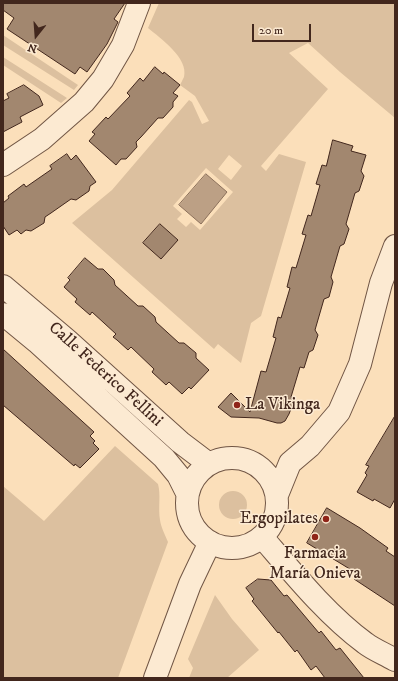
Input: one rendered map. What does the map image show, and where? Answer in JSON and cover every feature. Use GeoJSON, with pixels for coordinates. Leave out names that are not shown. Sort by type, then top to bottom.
{"type":"FeatureCollection","features":[{"type":"Feature","properties":{"kind":"street"},"geometry":{"type":"LineString","coordinates":[[3,165],[42,139],[84,102],[103,79],[124,45],[139,3]]}},
{"type":"Feature","properties":{"kind":"street"},"geometry":{"type":"LineString","coordinates":[[277,495],[290,463],[310,446],[339,412],[360,364],[381,283],[395,246]]}},
{"type":"Feature","properties":{"kind":"street","name":"Calle Federico Fellini"},"geometry":{"type":"LineString","coordinates":[[3,286],[68,341],[180,442],[209,464]]}},
{"type":"Feature","properties":{"kind":"street","name":"Calle Federico Fellini"},"geometry":{"type":"LineString","coordinates":[[3,314],[37,342],[164,458],[178,474],[187,493]]}},
{"type":"Feature","properties":{"kind":"street"},"geometry":{"type":"LineString","coordinates":[[220,459],[243,459],[254,463],[265,471],[272,482],[277,495],[278,506],[270,527],[262,537],[250,544],[238,547],[226,548],[210,542],[196,530],[189,518],[187,493],[192,482],[199,472],[209,464],[220,459]]}},
{"type":"Feature","properties":{"kind":"street"},"geometry":{"type":"LineString","coordinates":[[254,463],[290,463]]}},
{"type":"Feature","properties":{"kind":"street"},"geometry":{"type":"LineString","coordinates":[[262,537],[290,570],[337,620],[366,644],[395,660]]}},
{"type":"Feature","properties":{"kind":"street"},"geometry":{"type":"LineString","coordinates":[[155,678],[190,584],[210,542]]}},
{"type":"Feature","properties":{"kind":"shaded area"},"geometry":{"type":"Polygon","coordinates":[[[159,3],[395,3],[395,118],[308,43],[289,53],[328,89],[261,166],[266,171],[279,154],[306,162],[261,316],[251,323],[241,363],[218,344],[214,349],[72,223],[112,190],[189,100],[192,102],[202,124],[209,121],[195,96],[180,85],[184,77],[184,70],[178,56],[166,43],[148,28],[159,3]],[[229,155],[218,169],[231,180],[242,166],[229,155]],[[206,168],[173,206],[182,214],[177,219],[186,227],[191,222],[200,230],[233,192],[206,168]],[[160,224],[144,243],[178,240],[160,224]]]}},
{"type":"Feature","properties":{"kind":"shaded area"},"geometry":{"type":"Polygon","coordinates":[[[3,35],[78,85],[74,90],[3,45],[3,35]]]}},
{"type":"Feature","properties":{"kind":"shaded area"},"geometry":{"type":"Polygon","coordinates":[[[3,57],[67,98],[61,103],[3,65],[3,57]]]}},
{"type":"Feature","properties":{"kind":"shaded area"},"geometry":{"type":"Polygon","coordinates":[[[206,174],[227,192],[201,224],[179,205],[206,174]]]}},
{"type":"Feature","properties":{"kind":"shaded area"},"geometry":{"type":"Polygon","coordinates":[[[115,446],[158,484],[160,520],[168,542],[118,678],[3,678],[3,486],[44,521],[115,446]]]}},
{"type":"Feature","properties":{"kind":"shaded area"},"geometry":{"type":"Polygon","coordinates":[[[233,491],[239,492],[243,495],[246,499],[246,511],[243,515],[239,518],[233,519],[227,518],[223,515],[220,511],[219,505],[220,499],[223,495],[227,492],[233,491]]]}},
{"type":"Feature","properties":{"kind":"shaded area"},"geometry":{"type":"Polygon","coordinates":[[[215,595],[232,619],[259,650],[227,678],[189,678],[193,668],[188,659],[215,595]]]}},
{"type":"Feature","properties":{"kind":"building"},"geometry":{"type":"Polygon","coordinates":[[[3,3],[125,3],[114,19],[118,22],[107,44],[87,72],[80,67],[75,74],[7,29],[14,18],[3,10],[3,3]]]}},
{"type":"Feature","properties":{"kind":"building"},"geometry":{"type":"Polygon","coordinates":[[[155,67],[163,74],[164,72],[180,85],[173,93],[178,96],[173,102],[173,107],[163,118],[158,118],[136,142],[137,147],[126,159],[121,159],[116,165],[89,141],[95,134],[92,132],[106,117],[108,119],[130,96],[127,93],[140,78],[143,81],[155,67]]]}},
{"type":"Feature","properties":{"kind":"building"},"geometry":{"type":"Polygon","coordinates":[[[24,85],[39,96],[43,105],[20,117],[22,122],[3,132],[3,101],[9,98],[7,94],[24,85]]]}},
{"type":"Feature","properties":{"kind":"building"},"geometry":{"type":"Polygon","coordinates":[[[333,140],[353,146],[351,151],[366,155],[361,171],[364,176],[359,191],[355,193],[346,224],[349,229],[344,244],[340,246],[331,277],[333,282],[329,297],[324,299],[315,330],[318,335],[313,350],[309,352],[304,368],[300,367],[291,397],[294,401],[285,421],[277,423],[259,418],[231,417],[218,407],[231,393],[250,412],[261,371],[266,372],[276,338],[273,337],[278,317],[281,318],[290,288],[287,287],[292,267],[296,268],[306,235],[302,234],[308,215],[311,216],[320,185],[316,184],[322,165],[326,166],[333,140]]]}},
{"type":"Feature","properties":{"kind":"building"},"geometry":{"type":"Polygon","coordinates":[[[67,154],[71,160],[76,155],[96,182],[90,186],[89,191],[76,200],[71,199],[45,217],[44,223],[31,231],[26,230],[21,234],[17,230],[9,235],[3,226],[3,203],[9,198],[8,196],[24,184],[26,187],[52,169],[50,166],[67,154]]]}},
{"type":"Feature","properties":{"kind":"building"},"geometry":{"type":"Polygon","coordinates":[[[160,224],[178,240],[161,259],[143,243],[160,224]]]}},
{"type":"Feature","properties":{"kind":"building"},"geometry":{"type":"Polygon","coordinates":[[[85,258],[98,269],[103,269],[114,280],[115,285],[138,306],[143,306],[155,317],[156,322],[179,343],[184,343],[196,353],[196,358],[209,370],[191,389],[189,387],[182,394],[169,382],[166,385],[152,372],[154,369],[131,347],[128,350],[113,337],[116,334],[92,312],[90,315],[75,302],[77,299],[64,287],[70,280],[68,278],[85,258]]]}},
{"type":"Feature","properties":{"kind":"building"},"geometry":{"type":"Polygon","coordinates":[[[3,349],[94,432],[90,436],[95,441],[93,443],[99,449],[80,468],[75,464],[74,466],[3,405],[3,349]]]}},
{"type":"Feature","properties":{"kind":"building"},"geometry":{"type":"Polygon","coordinates":[[[395,416],[395,499],[390,508],[357,492],[367,475],[365,473],[369,466],[366,465],[395,416]]]}},
{"type":"Feature","properties":{"kind":"building"},"geometry":{"type":"Polygon","coordinates":[[[327,508],[360,528],[388,548],[386,551],[395,557],[395,606],[354,579],[358,574],[307,543],[327,508]]]}},
{"type":"Feature","properties":{"kind":"building"},"geometry":{"type":"Polygon","coordinates":[[[258,579],[271,580],[284,596],[287,595],[319,633],[321,631],[336,650],[340,648],[364,678],[325,678],[316,666],[311,670],[297,650],[295,652],[252,601],[254,599],[246,588],[258,579]]]}},
{"type":"Feature","properties":{"kind":"place","name":"La Vikinga"},"geometry":{"type":"Point","coordinates":[237,405]}},
{"type":"Feature","properties":{"kind":"place","name":"Ergopilates"},"geometry":{"type":"Point","coordinates":[326,519]}},
{"type":"Feature","properties":{"kind":"place","name":"Farmacia María Onieva"},"geometry":{"type":"Point","coordinates":[315,537]}}]}
